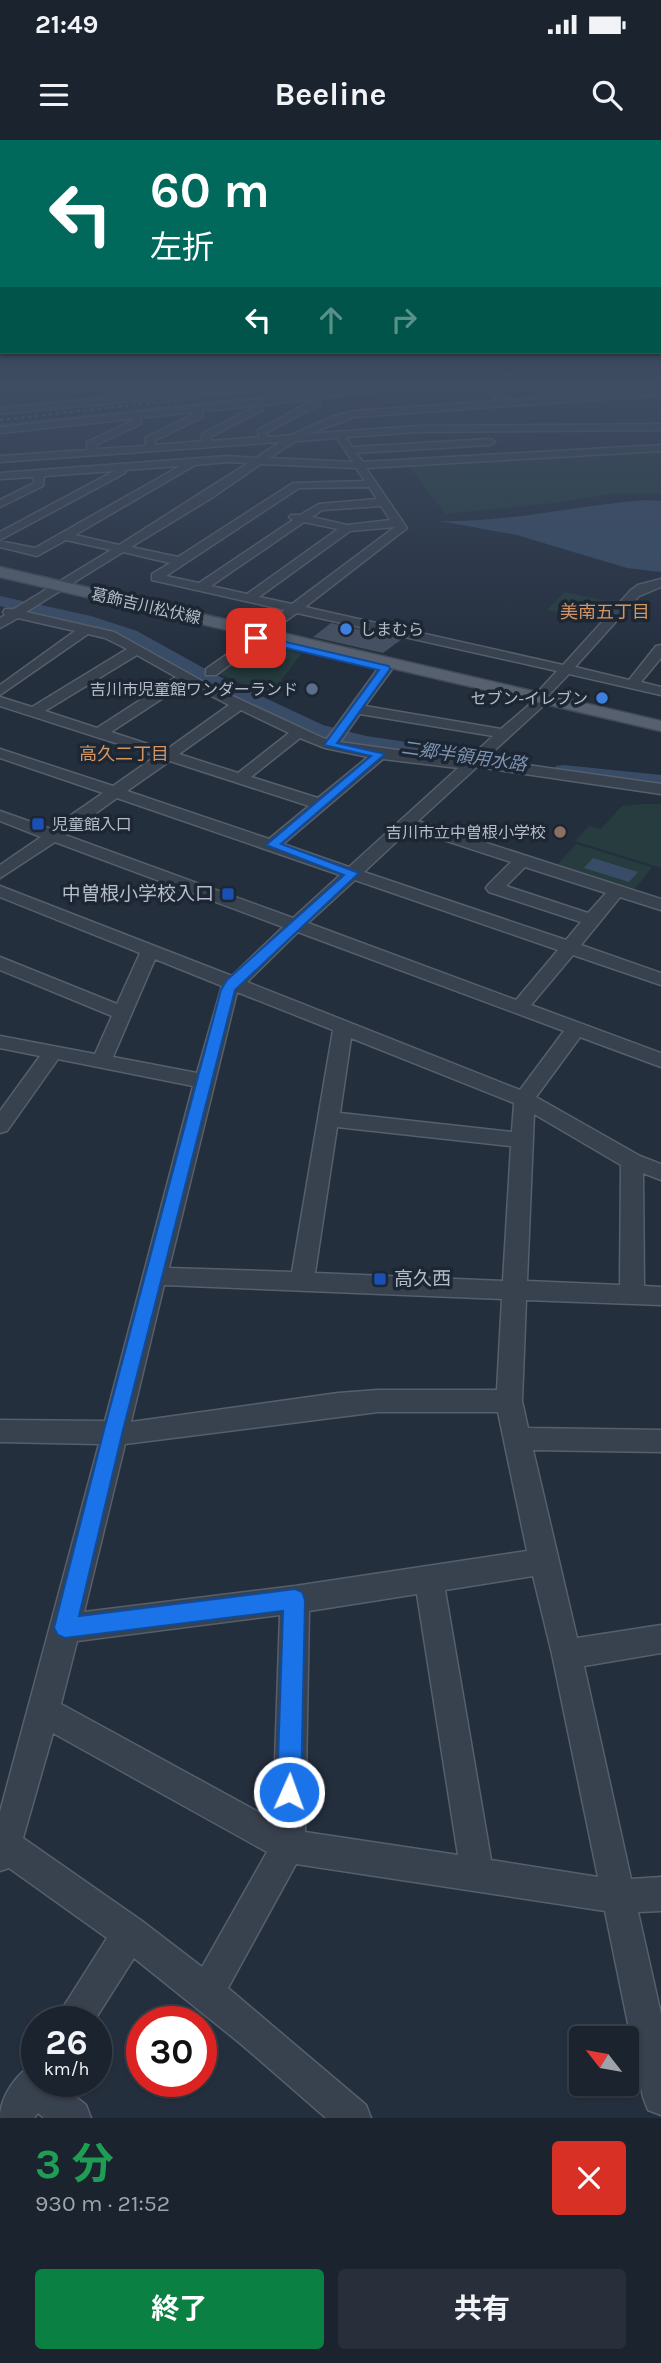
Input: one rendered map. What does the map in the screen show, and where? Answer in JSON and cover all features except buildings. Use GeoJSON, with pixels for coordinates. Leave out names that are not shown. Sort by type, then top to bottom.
{"type":"FeatureCollection","features":[{"type":"Feature","properties":{"kind":"main road","name":"葛飾吉川松伏線"},"geometry":{"type":"LineString","coordinates":[[0,572],[54,588],[538,701],[661,733]]}},
{"type":"Feature","properties":{"kind":"main road","name":"葛飾吉川松伏線"},"geometry":{"type":"LineString","coordinates":[[0,579],[54,588]]}},
{"type":"Feature","properties":{"kind":"main road","name":"葛飾吉川松伏線"},"geometry":{"type":"LineString","coordinates":[[259,636],[385,669],[661,726]]}},
{"type":"Feature","properties":{"kind":"street"},"geometry":{"type":"LineString","coordinates":[[0,504],[39,484],[40,475]]}},
{"type":"Feature","properties":{"kind":"street"},"geometry":{"type":"LineString","coordinates":[[0,537],[111,475]]}},
{"type":"Feature","properties":{"kind":"street"},"geometry":{"type":"LineString","coordinates":[[0,544],[37,552],[172,475]]}},
{"type":"Feature","properties":{"kind":"street"},"geometry":{"type":"LineString","coordinates":[[0,624],[238,475]]}},
{"type":"Feature","properties":{"kind":"street"},"geometry":{"type":"LineString","coordinates":[[211,672],[401,528],[367,475]]}},
{"type":"Feature","properties":{"kind":"street"},"geometry":{"type":"LineString","coordinates":[[373,484],[297,485],[156,577],[661,691]]}},
{"type":"Feature","properties":{"kind":"street"},"geometry":{"type":"LineString","coordinates":[[200,588],[319,507],[385,502]]}},
{"type":"Feature","properties":{"kind":"street"},"geometry":{"type":"LineString","coordinates":[[258,510],[347,528],[398,523]]}},
{"type":"Feature","properties":{"kind":"street"},"geometry":{"type":"LineString","coordinates":[[248,599],[347,528]]}},
{"type":"Feature","properties":{"kind":"street"},"geometry":{"type":"LineString","coordinates":[[64,536],[179,561]]}},
{"type":"Feature","properties":{"kind":"street"},"geometry":{"type":"LineString","coordinates":[[354,2118],[268,2040],[208,1992],[130,1933],[2,1848],[44,1711],[204,1081],[232,983],[504,734],[538,701],[635,593],[642,588],[661,583]]}},
{"type":"Feature","properties":{"kind":"street"},"geometry":{"type":"LineString","coordinates":[[0,610],[22,610],[109,635],[239,705],[330,745],[380,754],[478,757],[661,775]]}},
{"type":"Feature","properties":{"kind":"street"},"geometry":{"type":"LineString","coordinates":[[0,691],[86,629]]}},
{"type":"Feature","properties":{"kind":"street"},"geometry":{"type":"LineString","coordinates":[[33,712],[137,649]]}},
{"type":"Feature","properties":{"kind":"street"},"geometry":{"type":"LineString","coordinates":[[633,684],[661,649]]}},
{"type":"Feature","properties":{"kind":"street"},"geometry":{"type":"LineString","coordinates":[[330,745],[385,669]]}},
{"type":"Feature","properties":{"kind":"street"},"geometry":{"type":"LineString","coordinates":[[99,733],[185,677]]}},
{"type":"Feature","properties":{"kind":"street"},"geometry":{"type":"LineString","coordinates":[[0,701],[320,804]]}},
{"type":"Feature","properties":{"kind":"street"},"geometry":{"type":"LineString","coordinates":[[0,873],[239,705]]}},
{"type":"Feature","properties":{"kind":"street"},"geometry":{"type":"LineString","coordinates":[[357,709],[504,734]]}},
{"type":"Feature","properties":{"kind":"street"},"geometry":{"type":"LineString","coordinates":[[239,779],[298,733]]}},
{"type":"Feature","properties":{"kind":"street"},"geometry":{"type":"LineString","coordinates":[[0,753],[661,979]]}},
{"type":"Feature","properties":{"kind":"street"},"geometry":{"type":"LineString","coordinates":[[272,845],[380,754]]}},
{"type":"Feature","properties":{"kind":"street"},"geometry":{"type":"LineString","coordinates":[[478,757],[661,789]]}},
{"type":"Feature","properties":{"kind":"street"},"geometry":{"type":"LineString","coordinates":[[0,816],[661,1060]]}},
{"type":"Feature","properties":{"kind":"street"},"geometry":{"type":"LineString","coordinates":[[407,823],[661,905]]}},
{"type":"Feature","properties":{"kind":"street"},"geometry":{"type":"LineString","coordinates":[[522,860],[495,888],[592,920]]}},
{"type":"Feature","properties":{"kind":"street"},"geometry":{"type":"LineString","coordinates":[[519,1008],[617,890]]}},
{"type":"Feature","properties":{"kind":"street"},"geometry":{"type":"LineString","coordinates":[[0,891],[524,1099],[632,1161],[661,1172]]}},
{"type":"Feature","properties":{"kind":"street"},"geometry":{"type":"LineString","coordinates":[[101,1062],[150,951]]}},
{"type":"Feature","properties":{"kind":"street"},"geometry":{"type":"LineString","coordinates":[[0,963],[122,1013]]}},
{"type":"Feature","properties":{"kind":"street"},"geometry":{"type":"LineString","coordinates":[[302,1282],[343,1027]]}},
{"type":"Feature","properties":{"kind":"street"},"geometry":{"type":"LineString","coordinates":[[576,1029],[524,1099],[509,1401],[543,1561],[567,1654],[616,1896],[661,2097]]}},
{"type":"Feature","properties":{"kind":"street"},"geometry":{"type":"LineString","coordinates":[[0,1042],[204,1081]]}},
{"type":"Feature","properties":{"kind":"street"},"geometry":{"type":"LineString","coordinates":[[0,1126],[52,1053]]}},
{"type":"Feature","properties":{"kind":"street"},"geometry":{"type":"LineString","coordinates":[[327,1119],[522,1140]]}},
{"type":"Feature","properties":{"kind":"street"},"geometry":{"type":"LineString","coordinates":[[632,1161],[632,1294]]}},
{"type":"Feature","properties":{"kind":"street"},"geometry":{"type":"LineString","coordinates":[[155,1276],[661,1296]]}},
{"type":"Feature","properties":{"kind":"street"},"geometry":{"type":"LineString","coordinates":[[0,1431],[113,1434],[338,1404],[378,1401],[509,1401]]}},
{"type":"Feature","properties":{"kind":"street"},"geometry":{"type":"LineString","coordinates":[[518,1439],[661,1441]]}},
{"type":"Feature","properties":{"kind":"street"},"geometry":{"type":"LineString","coordinates":[[65,1628],[295,1600],[543,1561]]}},
{"type":"Feature","properties":{"kind":"street"},"geometry":{"type":"LineString","coordinates":[[429,1580],[477,1874]]}},
{"type":"Feature","properties":{"kind":"street"},"geometry":{"type":"LineString","coordinates":[[208,1992],[288,1846],[295,1600]]}},
{"type":"Feature","properties":{"kind":"street"},"geometry":{"type":"LineString","coordinates":[[567,1654],[661,1639]]}},
{"type":"Feature","properties":{"kind":"street"},"geometry":{"type":"LineString","coordinates":[[44,1711],[288,1846],[616,1896],[661,1894]]}},
{"type":"Feature","properties":{"kind":"street"},"geometry":{"type":"LineString","coordinates":[[84,2006],[130,1933]]}},
{"type":"Feature","properties":{"kind":"street"},"geometry":{"type":"LineString","coordinates":[[13,2118],[26,2097]]}},
{"type":"Feature","properties":{"kind":"street"},"geometry":{"type":"LineString","coordinates":[[50,2097],[73,2118]]}},
{"type":"Feature","properties":{"kind":"green space"},"geometry":{"type":"Polygon","coordinates":[[[416,475],[661,475],[661,494],[618,493],[555,503],[445,514],[416,475]]]}},
{"type":"Feature","properties":{"kind":"green space"},"geometry":{"type":"Polygon","coordinates":[[[564,592],[613,602],[596,620],[547,610],[564,592]]]}},
{"type":"Feature","properties":{"kind":"green space"},"geometry":{"type":"Polygon","coordinates":[[[259,644],[301,654],[269,697],[216,672],[252,646],[259,644]]]}},
{"type":"Feature","properties":{"kind":"green space"},"geometry":{"type":"Polygon","coordinates":[[[661,804],[661,868],[575,841],[589,826],[601,829],[622,806],[661,804]]]}},
{"type":"Feature","properties":{"kind":"green space"},"geometry":{"type":"Polygon","coordinates":[[[576,844],[652,867],[635,889],[557,865],[576,844]]]}},
{"type":"Feature","properties":{"kind":"water"},"geometry":{"type":"Polygon","coordinates":[[[646,500],[661,501],[661,572],[627,568],[517,535],[439,521],[516,517],[646,500]]]}},
{"type":"Feature","properties":{"kind":"water"},"geometry":{"type":"Polygon","coordinates":[[[593,858],[638,872],[629,882],[584,868],[593,858]]]}},
{"type":"Feature","properties":{"kind":"waterway","name":"二郷半領用水路"},"geometry":{"type":"LineString","coordinates":[[0,601],[85,620],[130,635],[211,680],[316,729],[365,742],[508,763]]}},
{"type":"Feature","properties":{"kind":"waterway","name":"二郷半領用水路"},"geometry":{"type":"LineString","coordinates":[[564,771],[661,782]]}},
{"type":"Feature","properties":{"kind":"place","name":"しまむら"},"geometry":{"type":"Point","coordinates":[346,629]}},
{"type":"Feature","properties":{"kind":"place","name":"吉川市児童館ワンダーランド"},"geometry":{"type":"Point","coordinates":[312,689]}},
{"type":"Feature","properties":{"kind":"place","name":"セブン-イレブン"},"geometry":{"type":"Point","coordinates":[602,698]}},
{"type":"Feature","properties":{"kind":"place","name":"児童館入口"},"geometry":{"type":"Point","coordinates":[38,824]}},
{"type":"Feature","properties":{"kind":"place","name":"吉川市立中曽根小学校"},"geometry":{"type":"Point","coordinates":[560,832]}},
{"type":"Feature","properties":{"kind":"place","name":"中曽根小学校入口"},"geometry":{"type":"Point","coordinates":[228,894]}},
{"type":"Feature","properties":{"kind":"place","name":"高久西"},"geometry":{"type":"Point","coordinates":[380,1279]}},
{"type":"Feature","properties":{"kind":"district","name":"美南五丁目"},"geometry":{"type":"Point","coordinates":[605,612]}},
{"type":"Feature","properties":{"kind":"district","name":"高久二丁目"},"geometry":{"type":"Point","coordinates":[124,754]}},
{"type":"Feature","properties":{"kind":"route"},"geometry":{"type":"LineString","coordinates":[[256,638],[385,669],[330,745],[380,754],[272,845],[353,873],[232,983],[228,990],[65,1628],[295,1600],[289,1792]]}}]}
